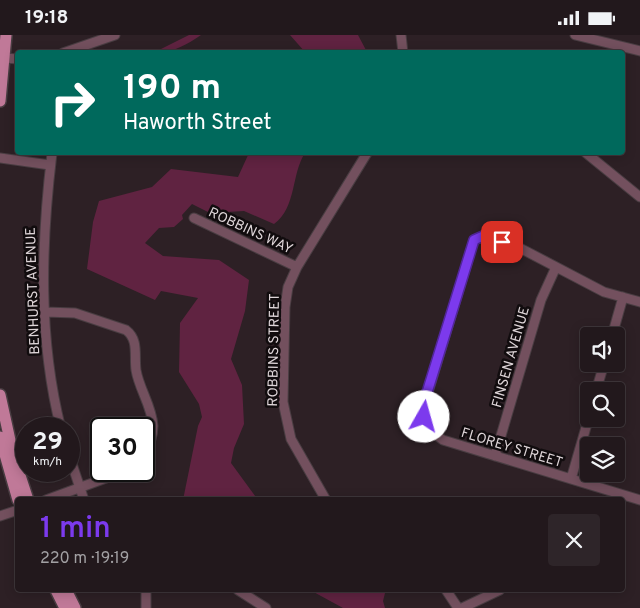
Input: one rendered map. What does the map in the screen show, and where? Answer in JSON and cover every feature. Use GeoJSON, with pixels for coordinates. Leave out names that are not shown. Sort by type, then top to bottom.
{"type":"FeatureCollection","features":[{"type":"Feature","properties":{"kind":"main road"},"geometry":{"type":"LineString","coordinates":[[0,101],[6,35]]}},
{"type":"Feature","properties":{"kind":"main road"},"geometry":{"type":"LineString","coordinates":[[0,395],[13,454],[27,497]]}},
{"type":"Feature","properties":{"kind":"main road"},"geometry":{"type":"LineString","coordinates":[[0,437],[17,497]]}},
{"type":"Feature","properties":{"kind":"main road"},"geometry":{"type":"LineString","coordinates":[[57,592],[65,608]]}},
{"type":"Feature","properties":{"kind":"main road"},"geometry":{"type":"LineString","coordinates":[[67,592],[75,608]]}},
{"type":"Feature","properties":{"kind":"street"},"geometry":{"type":"LineString","coordinates":[[70,50],[97,38],[115,35]]}},
{"type":"Feature","properties":{"kind":"street"},"geometry":{"type":"LineString","coordinates":[[401,35],[404,50]]}},
{"type":"Feature","properties":{"kind":"street"},"geometry":{"type":"LineString","coordinates":[[575,35],[640,51]]}},
{"type":"Feature","properties":{"kind":"street"},"geometry":{"type":"LineString","coordinates":[[4,59],[15,59]]}},
{"type":"Feature","properties":{"kind":"street","name":"BENHURST AVENUE"},"geometry":{"type":"LineString","coordinates":[[52,155],[43,229],[44,312],[48,365],[59,417]]}},
{"type":"Feature","properties":{"kind":"street","name":"ROBBINS STREET"},"geometry":{"type":"LineString","coordinates":[[324,497],[291,439],[283,402],[285,307],[288,287],[297,267],[366,155]]}},
{"type":"Feature","properties":{"kind":"street"},"geometry":{"type":"LineString","coordinates":[[588,155],[640,197]]}},
{"type":"Feature","properties":{"kind":"street"},"geometry":{"type":"LineString","coordinates":[[0,158],[50,165]]}},
{"type":"Feature","properties":{"kind":"street","name":"ROBBINS WAY"},"geometry":{"type":"LineString","coordinates":[[194,218],[297,267]]}},
{"type":"Feature","properties":{"kind":"street","name":"FLOREY STREET"},"geometry":{"type":"LineString","coordinates":[[556,267],[518,247],[486,236],[474,240],[423,409],[427,425],[433,434],[443,440],[640,500]]}},
{"type":"Feature","properties":{"kind":"street"},"geometry":{"type":"LineString","coordinates":[[556,267],[604,292],[640,303]]}},
{"type":"Feature","properties":{"kind":"street","name":"FINSEN AVENUE"},"geometry":{"type":"LineString","coordinates":[[495,456],[541,300],[556,267]]}},
{"type":"Feature","properties":{"kind":"street"},"geometry":{"type":"LineString","coordinates":[[615,327],[623,297]]}},
{"type":"Feature","properties":{"kind":"street"},"geometry":{"type":"LineString","coordinates":[[44,312],[75,313],[126,330],[132,335],[135,340],[136,372],[150,417]]}},
{"type":"Feature","properties":{"kind":"street"},"geometry":{"type":"LineString","coordinates":[[571,479],[586,427]]}},
{"type":"Feature","properties":{"kind":"street"},"geometry":{"type":"LineString","coordinates":[[78,482],[83,497]]}},
{"type":"Feature","properties":{"kind":"street"},"geometry":{"type":"LineString","coordinates":[[54,497],[96,482]]}},
{"type":"Feature","properties":{"kind":"street"},"geometry":{"type":"LineString","coordinates":[[0,516],[15,511]]}},
{"type":"Feature","properties":{"kind":"street"},"geometry":{"type":"LineString","coordinates":[[146,592],[146,608]]}},
{"type":"Feature","properties":{"kind":"street"},"geometry":{"type":"LineString","coordinates":[[241,592],[266,608]]}},
{"type":"Feature","properties":{"kind":"street"},"geometry":{"type":"LineString","coordinates":[[447,592],[458,608]]}},
{"type":"Feature","properties":{"kind":"street"},"geometry":{"type":"LineString","coordinates":[[462,608],[496,592]]}},
{"type":"Feature","properties":{"kind":"shaded area"},"geometry":{"type":"Polygon","coordinates":[[[189,35],[201,35],[179,48],[159,50],[189,35]]]}},
{"type":"Feature","properties":{"kind":"shaded area"},"geometry":{"type":"Polygon","coordinates":[[[290,35],[358,35],[366,50],[303,50],[290,35]]]}},
{"type":"Feature","properties":{"kind":"shaded area"},"geometry":{"type":"Polygon","coordinates":[[[248,155],[304,155],[297,171],[287,209],[274,224],[244,211],[210,213],[192,204],[182,215],[183,219],[174,227],[159,228],[145,243],[163,256],[219,260],[249,280],[245,311],[231,359],[242,385],[244,424],[234,448],[231,463],[256,497],[184,497],[198,426],[202,417],[199,404],[179,372],[180,323],[198,298],[161,291],[155,300],[87,269],[93,222],[99,201],[152,187],[171,169],[238,177],[248,155]]]}},
{"type":"Feature","properties":{"kind":"shaded area"},"geometry":{"type":"Polygon","coordinates":[[[314,592],[385,593],[383,601],[385,608],[343,608],[314,592]]]}},
{"type":"Feature","properties":{"kind":"route"},"geometry":{"type":"LineString","coordinates":[[424,417],[425,399],[474,240],[486,236],[502,242]]}}]}
